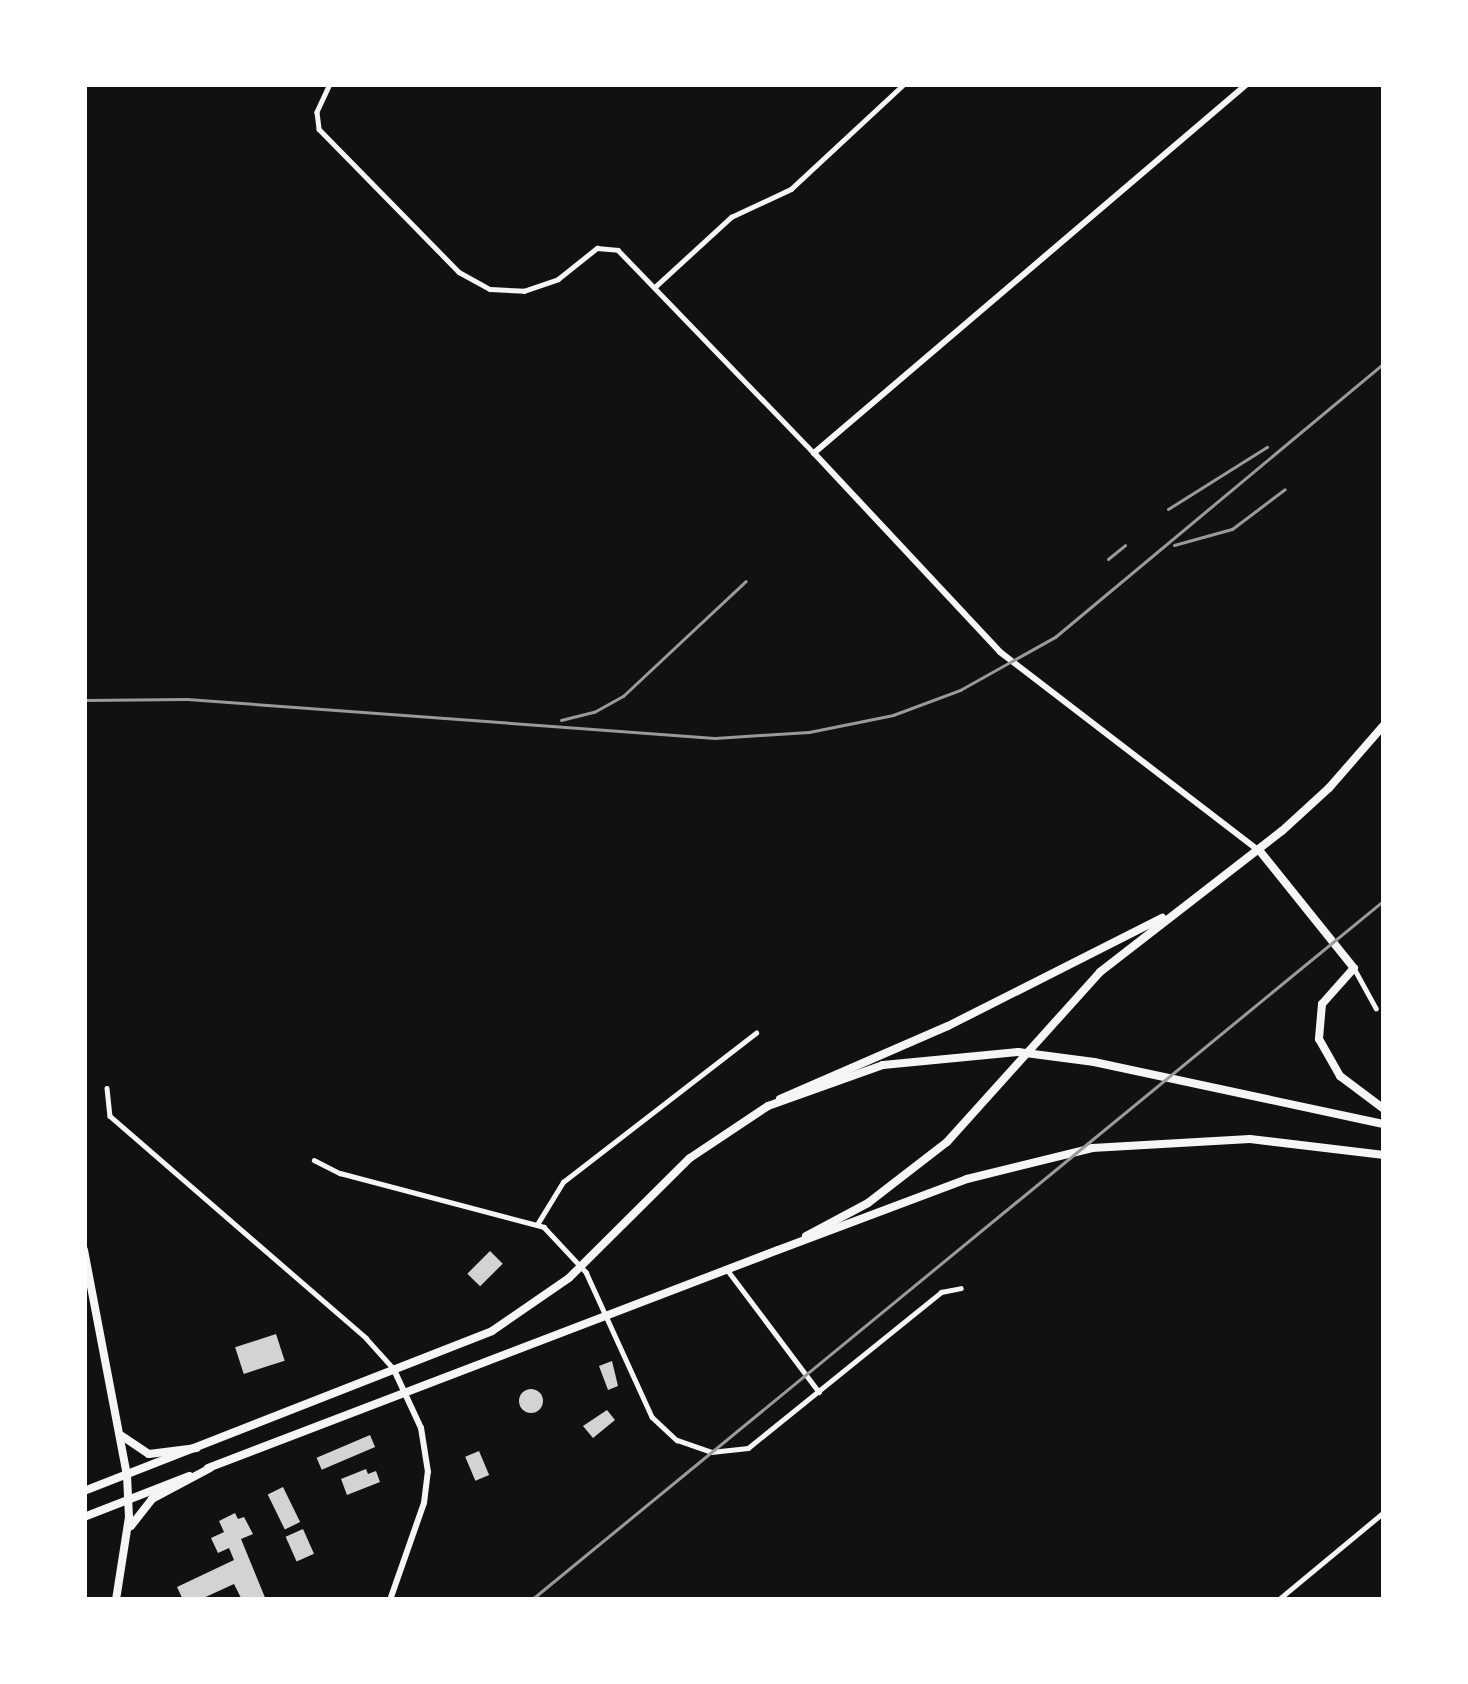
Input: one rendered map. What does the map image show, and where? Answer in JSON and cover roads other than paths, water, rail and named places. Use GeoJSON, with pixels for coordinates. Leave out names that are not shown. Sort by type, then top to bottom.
{"type":"FeatureCollection","features":[{"type":"Feature","properties":{"kind":"main road"},"geometry":{"type":"LineString","coordinates":[[778,1250],[868,1203],[927,1160],[982,1108],[1082,988],[1259,850],[1329,788],[1384,724]]}},
{"type":"Feature","properties":{"kind":"main road"},"geometry":{"type":"LineString","coordinates":[[1259,850],[1354,968],[1322,1004],[1319,1039],[1340,1076],[1384,1108]]}},
{"type":"Feature","properties":{"kind":"main road"},"geometry":{"type":"LineString","coordinates":[[84,1491],[492,1331],[582,1266],[680,1166],[768,1106],[948,1026],[1184,905]]}},
{"type":"Feature","properties":{"kind":"main road"},"geometry":{"type":"LineString","coordinates":[[768,1106],[883,1065],[992,1052],[1069,1058],[1384,1124]]}},
{"type":"Feature","properties":{"kind":"main road"},"geometry":{"type":"LineString","coordinates":[[84,1516],[778,1250],[1021,1163],[1144,1142],[1250,1139],[1384,1155]]}},
{"type":"Feature","properties":{"kind":"main road"},"geometry":{"type":"LineString","coordinates":[[84,1250],[127,1474],[127,1539],[116,1600]]}},
{"type":"Feature","properties":{"kind":"main road"},"geometry":{"type":"LineString","coordinates":[[118,1427],[141,1453],[196,1448]]}},
{"type":"Feature","properties":{"kind":"main road"},"geometry":{"type":"LineString","coordinates":[[127,1539],[143,1506],[210,1468]]}},
{"type":"Feature","properties":{"kind":"street"},"geometry":{"type":"LineString","coordinates":[[330,84],[316,112],[321,132],[469,279],[500,291],[536,289],[604,247],[624,254],[1000,652],[1259,850]]}},
{"type":"Feature","properties":{"kind":"street"},"geometry":{"type":"LineString","coordinates":[[656,286],[731,218],[791,189],[904,84]]}},
{"type":"Feature","properties":{"kind":"street"},"geometry":{"type":"LineString","coordinates":[[814,453],[1247,84]]}},
{"type":"Feature","properties":{"kind":"street"},"geometry":{"type":"LineString","coordinates":[[1354,968],[1376,1008]]}},
{"type":"Feature","properties":{"kind":"street"},"geometry":{"type":"LineString","coordinates":[[538,1223],[562,1182],[756,1034]]}},
{"type":"Feature","properties":{"kind":"street"},"geometry":{"type":"LineString","coordinates":[[106,1088],[110,1116],[366,1338],[395,1372],[425,1444],[428,1481],[390,1600]]}},
{"type":"Feature","properties":{"kind":"street"},"geometry":{"type":"LineString","coordinates":[[314,1160],[340,1173],[538,1223],[582,1266],[609,1316],[652,1418],[668,1434],[695,1448],[742,1450],[941,1292],[961,1288]]}},
{"type":"Feature","properties":{"kind":"street"},"geometry":{"type":"LineString","coordinates":[[727,1270],[819,1392]]}},
{"type":"Feature","properties":{"kind":"street"},"geometry":{"type":"LineString","coordinates":[[1278,1600],[1384,1512]]}},
{"type":"Feature","properties":{"kind":"railway"},"geometry":{"type":"LineString","coordinates":[[84,700],[187,699],[715,738],[809,732],[893,715],[960,690],[1055,637],[1384,363]]}},
{"type":"Feature","properties":{"kind":"railway"},"geometry":{"type":"LineString","coordinates":[[1168,509],[1267,447]]}},
{"type":"Feature","properties":{"kind":"railway"},"geometry":{"type":"LineString","coordinates":[[1174,545],[1232,529],[1285,489]]}},
{"type":"Feature","properties":{"kind":"railway"},"geometry":{"type":"LineString","coordinates":[[1108,559],[1125,545]]}},
{"type":"Feature","properties":{"kind":"railway"},"geometry":{"type":"LineString","coordinates":[[561,720],[594,712],[623,696],[746,581]]}},
{"type":"Feature","properties":{"kind":"railway"},"geometry":{"type":"LineString","coordinates":[[531,1600],[1384,900]]}}]}
